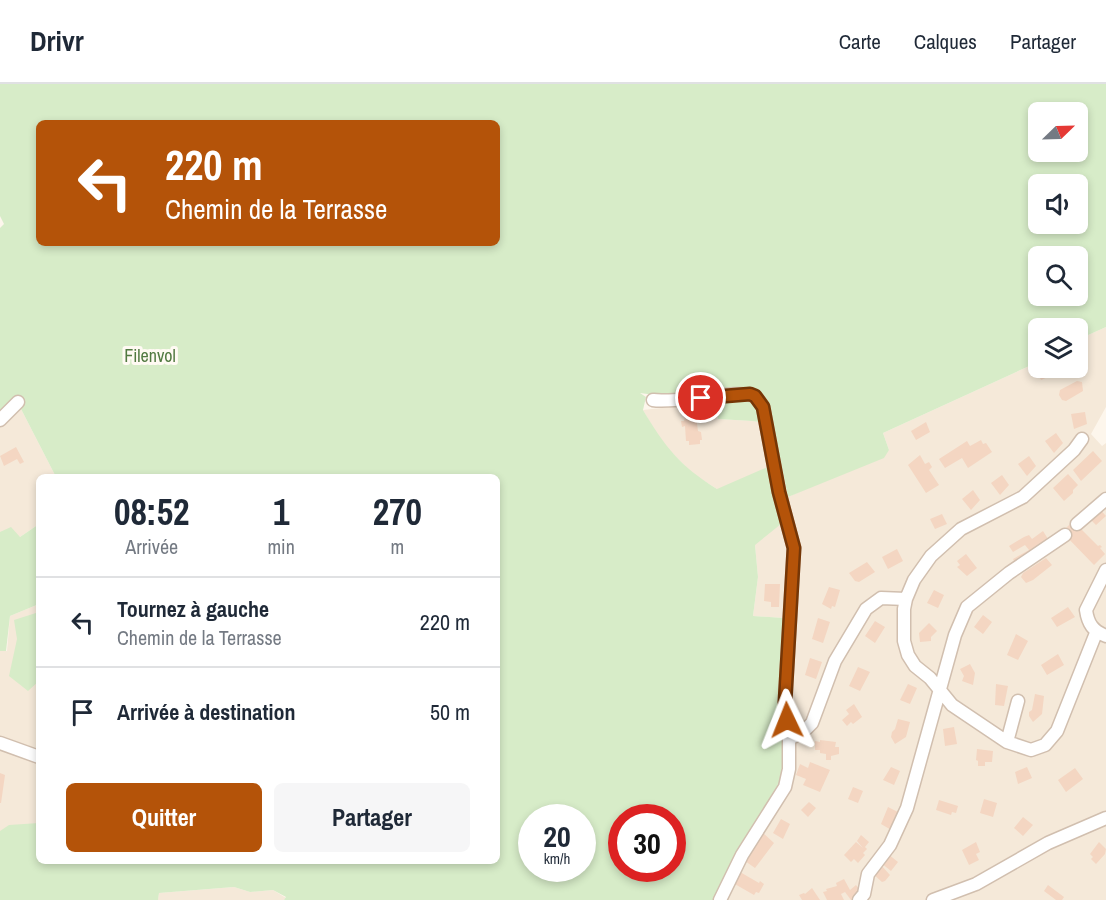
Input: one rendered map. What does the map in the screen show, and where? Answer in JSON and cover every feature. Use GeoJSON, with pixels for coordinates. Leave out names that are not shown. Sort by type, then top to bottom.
{"type":"FeatureCollection","features":[{"type":"Feature","properties":{"kind":"street"},"geometry":{"type":"LineString","coordinates":[[653,400],[668,402],[750,394],[755,396],[763,407],[779,492],[794,548],[785,702],[789,769],[784,787],[742,855],[720,900]]}},
{"type":"Feature","properties":{"kind":"street"},"geometry":{"type":"LineString","coordinates":[[0,420],[18,402]]}},
{"type":"Feature","properties":{"kind":"street"},"geometry":{"type":"LineString","coordinates":[[1082,440],[1023,497],[961,528],[925,564],[914,580],[906,599],[903,627],[905,650],[915,666],[930,678],[956,709],[975,719],[1007,742],[1031,750],[1045,745],[1056,731],[1101,634],[1090,625],[1086,610],[1106,570]]}},
{"type":"Feature","properties":{"kind":"street"},"geometry":{"type":"LineString","coordinates":[[1077,524],[1106,499]]}},
{"type":"Feature","properties":{"kind":"street"},"geometry":{"type":"LineString","coordinates":[[859,900],[864,894],[868,874],[893,839],[910,799],[955,635],[967,607],[980,595],[1065,535]]}},
{"type":"Feature","properties":{"kind":"street"},"geometry":{"type":"LineString","coordinates":[[789,739],[803,732],[812,723],[836,661],[866,609],[881,598],[906,599]]}},
{"type":"Feature","properties":{"kind":"street"},"geometry":{"type":"LineString","coordinates":[[1007,742],[1018,701]]}},
{"type":"Feature","properties":{"kind":"street"},"geometry":{"type":"LineString","coordinates":[[0,743],[36,756]]}},
{"type":"Feature","properties":{"kind":"street"},"geometry":{"type":"LineString","coordinates":[[933,900],[976,884],[1048,843],[1106,818]]}},
{"type":"Feature","properties":{"kind":"shaded area"},"geometry":{"type":"Polygon","coordinates":[[[1106,327],[1106,407],[1091,434],[1102,446],[1106,443],[1106,900],[713,900],[779,786],[784,618],[753,616],[758,577],[755,545],[717,489],[693,474],[661,442],[643,410],[715,402],[718,419],[773,424],[788,497],[889,450],[883,433],[1028,367],[1028,378],[1088,378],[1088,335],[1106,327]]]}},
{"type":"Feature","properties":{"kind":"shaded area"},"geometry":{"type":"Polygon","coordinates":[[[20,407],[54,474],[36,474],[36,526],[20,537],[0,532],[0,415],[20,407]]]}},
{"type":"Feature","properties":{"kind":"shaded area"},"geometry":{"type":"Polygon","coordinates":[[[36,605],[36,863],[0,885],[0,651],[7,651],[10,616],[36,605]]]}},
{"type":"Feature","properties":{"kind":"shaded area"},"geometry":{"type":"Polygon","coordinates":[[[234,887],[250,892],[273,890],[286,898],[284,900],[158,900],[159,893],[234,887]]]}},
{"type":"Feature","properties":{"kind":"green space","name":"Filenvol"},"geometry":{"type":"Polygon","coordinates":[[[0,84],[1106,84],[1106,327],[1088,335],[1088,318],[1028,318],[1028,367],[883,433],[889,450],[884,458],[788,497],[773,424],[718,419],[715,402],[730,399],[670,397],[640,393],[646,397],[643,410],[674,455],[717,489],[770,466],[781,524],[755,545],[758,577],[753,616],[784,618],[786,724],[779,786],[713,900],[284,900],[286,897],[273,890],[250,892],[234,887],[159,893],[158,900],[0,900],[0,831],[9,825],[36,823],[36,864],[500,864],[500,474],[54,474],[20,407],[0,415],[0,228],[4,224],[0,216],[0,84]]]}},
{"type":"Feature","properties":{"kind":"green space"},"geometry":{"type":"Polygon","coordinates":[[[36,526],[36,605],[10,616],[6,651],[0,651],[0,532],[11,527],[20,537],[36,526]]]}},
{"type":"Feature","properties":{"kind":"green space"},"geometry":{"type":"Polygon","coordinates":[[[36,613],[36,684],[28,691],[9,676],[17,639],[14,620],[36,613]]]}},
{"type":"Feature","properties":{"kind":"building"},"geometry":{"type":"Polygon","coordinates":[[[1077,381],[1082,382],[1083,391],[1066,401],[1062,400],[1059,395],[1060,390],[1077,381]]]}},
{"type":"Feature","properties":{"kind":"building"},"geometry":{"type":"Polygon","coordinates":[[[690,409],[695,409],[698,431],[701,432],[700,444],[689,445],[689,441],[686,441],[685,426],[682,427],[681,421],[684,421],[686,412],[690,412],[690,409]]]}},
{"type":"Feature","properties":{"kind":"building"},"geometry":{"type":"Polygon","coordinates":[[[1085,412],[1087,424],[1074,429],[1071,414],[1085,412]]]}},
{"type":"Feature","properties":{"kind":"building"},"geometry":{"type":"Polygon","coordinates":[[[926,422],[930,432],[916,440],[911,431],[926,422]]]}},
{"type":"Feature","properties":{"kind":"building"},"geometry":{"type":"Polygon","coordinates":[[[1056,433],[1063,443],[1054,453],[1045,441],[1056,433]]]}},
{"type":"Feature","properties":{"kind":"building"},"geometry":{"type":"Polygon","coordinates":[[[981,440],[992,452],[968,468],[962,458],[945,468],[939,459],[967,441],[970,446],[981,440]]]}},
{"type":"Feature","properties":{"kind":"building"},"geometry":{"type":"Polygon","coordinates":[[[16,447],[24,462],[20,464],[17,459],[4,466],[0,456],[16,447]]]}},
{"type":"Feature","properties":{"kind":"building"},"geometry":{"type":"Polygon","coordinates":[[[1093,451],[1102,461],[1081,481],[1073,470],[1093,451]]]}},
{"type":"Feature","properties":{"kind":"building"},"geometry":{"type":"Polygon","coordinates":[[[920,455],[925,464],[929,462],[932,467],[929,470],[939,485],[926,493],[908,465],[920,455]]]}},
{"type":"Feature","properties":{"kind":"building"},"geometry":{"type":"Polygon","coordinates":[[[1029,456],[1036,466],[1027,476],[1018,464],[1029,456]]]}},
{"type":"Feature","properties":{"kind":"building"},"geometry":{"type":"Polygon","coordinates":[[[1068,474],[1078,485],[1064,501],[1053,488],[1068,474]]]}},
{"type":"Feature","properties":{"kind":"building"},"geometry":{"type":"Polygon","coordinates":[[[1002,475],[1009,485],[1000,495],[991,483],[1002,475]]]}},
{"type":"Feature","properties":{"kind":"building"},"geometry":{"type":"Polygon","coordinates":[[[973,490],[980,500],[971,510],[962,499],[973,490]]]}},
{"type":"Feature","properties":{"kind":"building"},"geometry":{"type":"Polygon","coordinates":[[[1098,507],[1106,516],[1096,525],[1088,517],[1098,507]]]}},
{"type":"Feature","properties":{"kind":"building"},"geometry":{"type":"Polygon","coordinates":[[[942,514],[947,524],[935,529],[930,519],[942,514]]]}},
{"type":"Feature","properties":{"kind":"building"},"geometry":{"type":"Polygon","coordinates":[[[1073,521],[1098,546],[1102,547],[1100,548],[1105,554],[1094,565],[1062,532],[1073,521]]]}},
{"type":"Feature","properties":{"kind":"building"},"geometry":{"type":"Polygon","coordinates":[[[1043,531],[1050,542],[1016,564],[1013,559],[1029,550],[1025,545],[1013,552],[1009,546],[1029,535],[1032,539],[1043,531]]]}},
{"type":"Feature","properties":{"kind":"building"},"geometry":{"type":"Polygon","coordinates":[[[897,549],[903,561],[888,569],[882,557],[897,549]]]}},
{"type":"Feature","properties":{"kind":"building"},"geometry":{"type":"Polygon","coordinates":[[[966,554],[977,568],[967,576],[957,567],[960,565],[957,561],[966,554]]]}},
{"type":"Feature","properties":{"kind":"building"},"geometry":{"type":"Polygon","coordinates":[[[1046,558],[1052,565],[1026,583],[1021,577],[1023,573],[1046,558]]]}},
{"type":"Feature","properties":{"kind":"building"},"geometry":{"type":"Polygon","coordinates":[[[867,562],[875,572],[859,582],[855,581],[849,573],[867,562]]]}},
{"type":"Feature","properties":{"kind":"building"},"geometry":{"type":"Polygon","coordinates":[[[765,584],[780,584],[779,607],[771,607],[771,602],[764,601],[765,584]]]}},
{"type":"Feature","properties":{"kind":"building"},"geometry":{"type":"Polygon","coordinates":[[[829,587],[840,590],[835,607],[832,606],[831,609],[822,604],[829,587]]]}},
{"type":"Feature","properties":{"kind":"building"},"geometry":{"type":"Polygon","coordinates":[[[934,590],[944,595],[938,608],[927,603],[934,590]]]}},
{"type":"Feature","properties":{"kind":"building"},"geometry":{"type":"Polygon","coordinates":[[[1068,607],[1075,617],[1057,627],[1051,618],[1068,607]]]}},
{"type":"Feature","properties":{"kind":"building"},"geometry":{"type":"Polygon","coordinates":[[[983,615],[992,622],[983,634],[974,627],[983,615]]]}},
{"type":"Feature","properties":{"kind":"building"},"geometry":{"type":"Polygon","coordinates":[[[818,618],[830,622],[823,643],[812,639],[818,618]]]}},
{"type":"Feature","properties":{"kind":"building"},"geometry":{"type":"Polygon","coordinates":[[[875,621],[885,627],[875,643],[865,636],[875,621]]]}},
{"type":"Feature","properties":{"kind":"building"},"geometry":{"type":"Polygon","coordinates":[[[929,623],[937,631],[931,637],[931,641],[920,642],[919,633],[929,623]]]}},
{"type":"Feature","properties":{"kind":"building"},"geometry":{"type":"Polygon","coordinates":[[[1016,634],[1028,641],[1018,660],[1007,655],[1016,634]]]}},
{"type":"Feature","properties":{"kind":"building"},"geometry":{"type":"Polygon","coordinates":[[[1058,654],[1064,665],[1047,675],[1041,665],[1058,654]]]}},
{"type":"Feature","properties":{"kind":"building"},"geometry":{"type":"Polygon","coordinates":[[[810,658],[822,662],[816,679],[805,675],[810,658]]]}},
{"type":"Feature","properties":{"kind":"building"},"geometry":{"type":"Polygon","coordinates":[[[970,664],[975,673],[973,685],[962,681],[964,676],[960,669],[970,664]]]}},
{"type":"Feature","properties":{"kind":"building"},"geometry":{"type":"Polygon","coordinates":[[[858,667],[870,672],[860,691],[849,686],[858,667]]]}},
{"type":"Feature","properties":{"kind":"building"},"geometry":{"type":"Polygon","coordinates":[[[908,684],[917,688],[910,704],[900,700],[908,684]]]}},
{"type":"Feature","properties":{"kind":"building"},"geometry":{"type":"Polygon","coordinates":[[[996,684],[1008,686],[1004,706],[995,705],[996,684]]]}},
{"type":"Feature","properties":{"kind":"building"},"geometry":{"type":"Polygon","coordinates":[[[1035,694],[1044,696],[1042,714],[1033,722],[1029,712],[1032,710],[1035,694]]]}},
{"type":"Feature","properties":{"kind":"building"},"geometry":{"type":"Polygon","coordinates":[[[854,704],[862,717],[847,726],[842,720],[849,714],[846,710],[854,704]]]}},
{"type":"Feature","properties":{"kind":"building"},"geometry":{"type":"Polygon","coordinates":[[[898,719],[910,722],[906,737],[895,744],[891,737],[898,719]]]}},
{"type":"Feature","properties":{"kind":"building"},"geometry":{"type":"Polygon","coordinates":[[[954,727],[957,744],[945,746],[943,729],[954,727]]]}},
{"type":"Feature","properties":{"kind":"building"},"geometry":{"type":"Polygon","coordinates":[[[820,740],[836,742],[835,747],[839,747],[839,754],[831,756],[831,760],[826,760],[826,754],[815,750],[815,741],[820,742],[820,740]]]}},
{"type":"Feature","properties":{"kind":"building"},"geometry":{"type":"Polygon","coordinates":[[[977,749],[993,751],[992,762],[985,762],[985,766],[978,766],[977,749]]]}},
{"type":"Feature","properties":{"kind":"building"},"geometry":{"type":"Polygon","coordinates":[[[810,762],[830,770],[820,792],[803,785],[806,779],[796,775],[800,764],[808,768],[810,762]]]}},
{"type":"Feature","properties":{"kind":"building"},"geometry":{"type":"Polygon","coordinates":[[[891,767],[900,771],[894,785],[883,780],[891,767]]]}},
{"type":"Feature","properties":{"kind":"building"},"geometry":{"type":"Polygon","coordinates":[[[1027,767],[1032,778],[1018,784],[1015,772],[1027,767]]]}},
{"type":"Feature","properties":{"kind":"building"},"geometry":{"type":"Polygon","coordinates":[[[1075,768],[1083,779],[1066,792],[1058,780],[1075,768]]]}},
{"type":"Feature","properties":{"kind":"building"},"geometry":{"type":"Polygon","coordinates":[[[0,773],[5,775],[1,803],[0,803],[0,773]]]}},
{"type":"Feature","properties":{"kind":"building"},"geometry":{"type":"Polygon","coordinates":[[[853,787],[863,791],[858,803],[848,799],[853,787]]]}},
{"type":"Feature","properties":{"kind":"building"},"geometry":{"type":"Polygon","coordinates":[[[984,799],[997,803],[993,817],[980,813],[984,799]]]}},
{"type":"Feature","properties":{"kind":"building"},"geometry":{"type":"Polygon","coordinates":[[[939,800],[958,806],[956,813],[952,812],[951,815],[936,810],[939,800]]]}},
{"type":"Feature","properties":{"kind":"building"},"geometry":{"type":"Polygon","coordinates":[[[809,802],[816,808],[808,817],[801,810],[809,802]]]}},
{"type":"Feature","properties":{"kind":"building"},"geometry":{"type":"Polygon","coordinates":[[[888,807],[902,814],[893,831],[881,824],[888,807]]]}},
{"type":"Feature","properties":{"kind":"building"},"geometry":{"type":"Polygon","coordinates":[[[1023,817],[1033,825],[1023,836],[1014,828],[1023,817]]]}},
{"type":"Feature","properties":{"kind":"building"},"geometry":{"type":"Polygon","coordinates":[[[781,819],[790,824],[783,839],[773,833],[781,819]]]}},
{"type":"Feature","properties":{"kind":"building"},"geometry":{"type":"Polygon","coordinates":[[[762,832],[774,843],[755,868],[745,861],[762,832]]]}},
{"type":"Feature","properties":{"kind":"building"},"geometry":{"type":"Polygon","coordinates":[[[861,835],[869,842],[863,853],[865,855],[858,863],[854,859],[851,862],[844,855],[856,842],[863,848],[857,841],[861,835]]]}},
{"type":"Feature","properties":{"kind":"building"},"geometry":{"type":"Polygon","coordinates":[[[976,842],[980,852],[976,854],[979,860],[969,865],[962,850],[976,842]]]}},
{"type":"Feature","properties":{"kind":"building"},"geometry":{"type":"Polygon","coordinates":[[[1099,842],[1106,849],[1105,854],[1096,864],[1090,854],[1099,842]]]}},
{"type":"Feature","properties":{"kind":"building"},"geometry":{"type":"Polygon","coordinates":[[[888,854],[898,862],[891,871],[881,863],[888,854]]]}},
{"type":"Feature","properties":{"kind":"building"},"geometry":{"type":"Polygon","coordinates":[[[880,864],[890,875],[882,882],[872,873],[880,864]]]}},
{"type":"Feature","properties":{"kind":"building"},"geometry":{"type":"Polygon","coordinates":[[[740,872],[764,884],[759,893],[756,892],[754,895],[733,883],[740,872]]]}},
{"type":"Feature","properties":{"kind":"building"},"geometry":{"type":"Polygon","coordinates":[[[844,879],[850,890],[856,885],[862,893],[851,900],[845,892],[841,894],[844,900],[827,900],[823,892],[837,886],[836,883],[844,879]]]}},
{"type":"Feature","properties":{"kind":"building"},"geometry":{"type":"Polygon","coordinates":[[[1048,885],[1064,897],[1062,900],[1056,900],[1044,891],[1048,885]]]}},
{"type":"Feature","properties":{"kind":"building"},"geometry":{"type":"Polygon","coordinates":[[[812,888],[820,900],[802,900],[799,895],[805,894],[812,888]]]}},
{"type":"Feature","properties":{"kind":"route"},"geometry":{"type":"LineString","coordinates":[[701,398],[750,394],[759,400],[763,407],[779,492],[794,548],[785,702],[787,720]]}}]}
